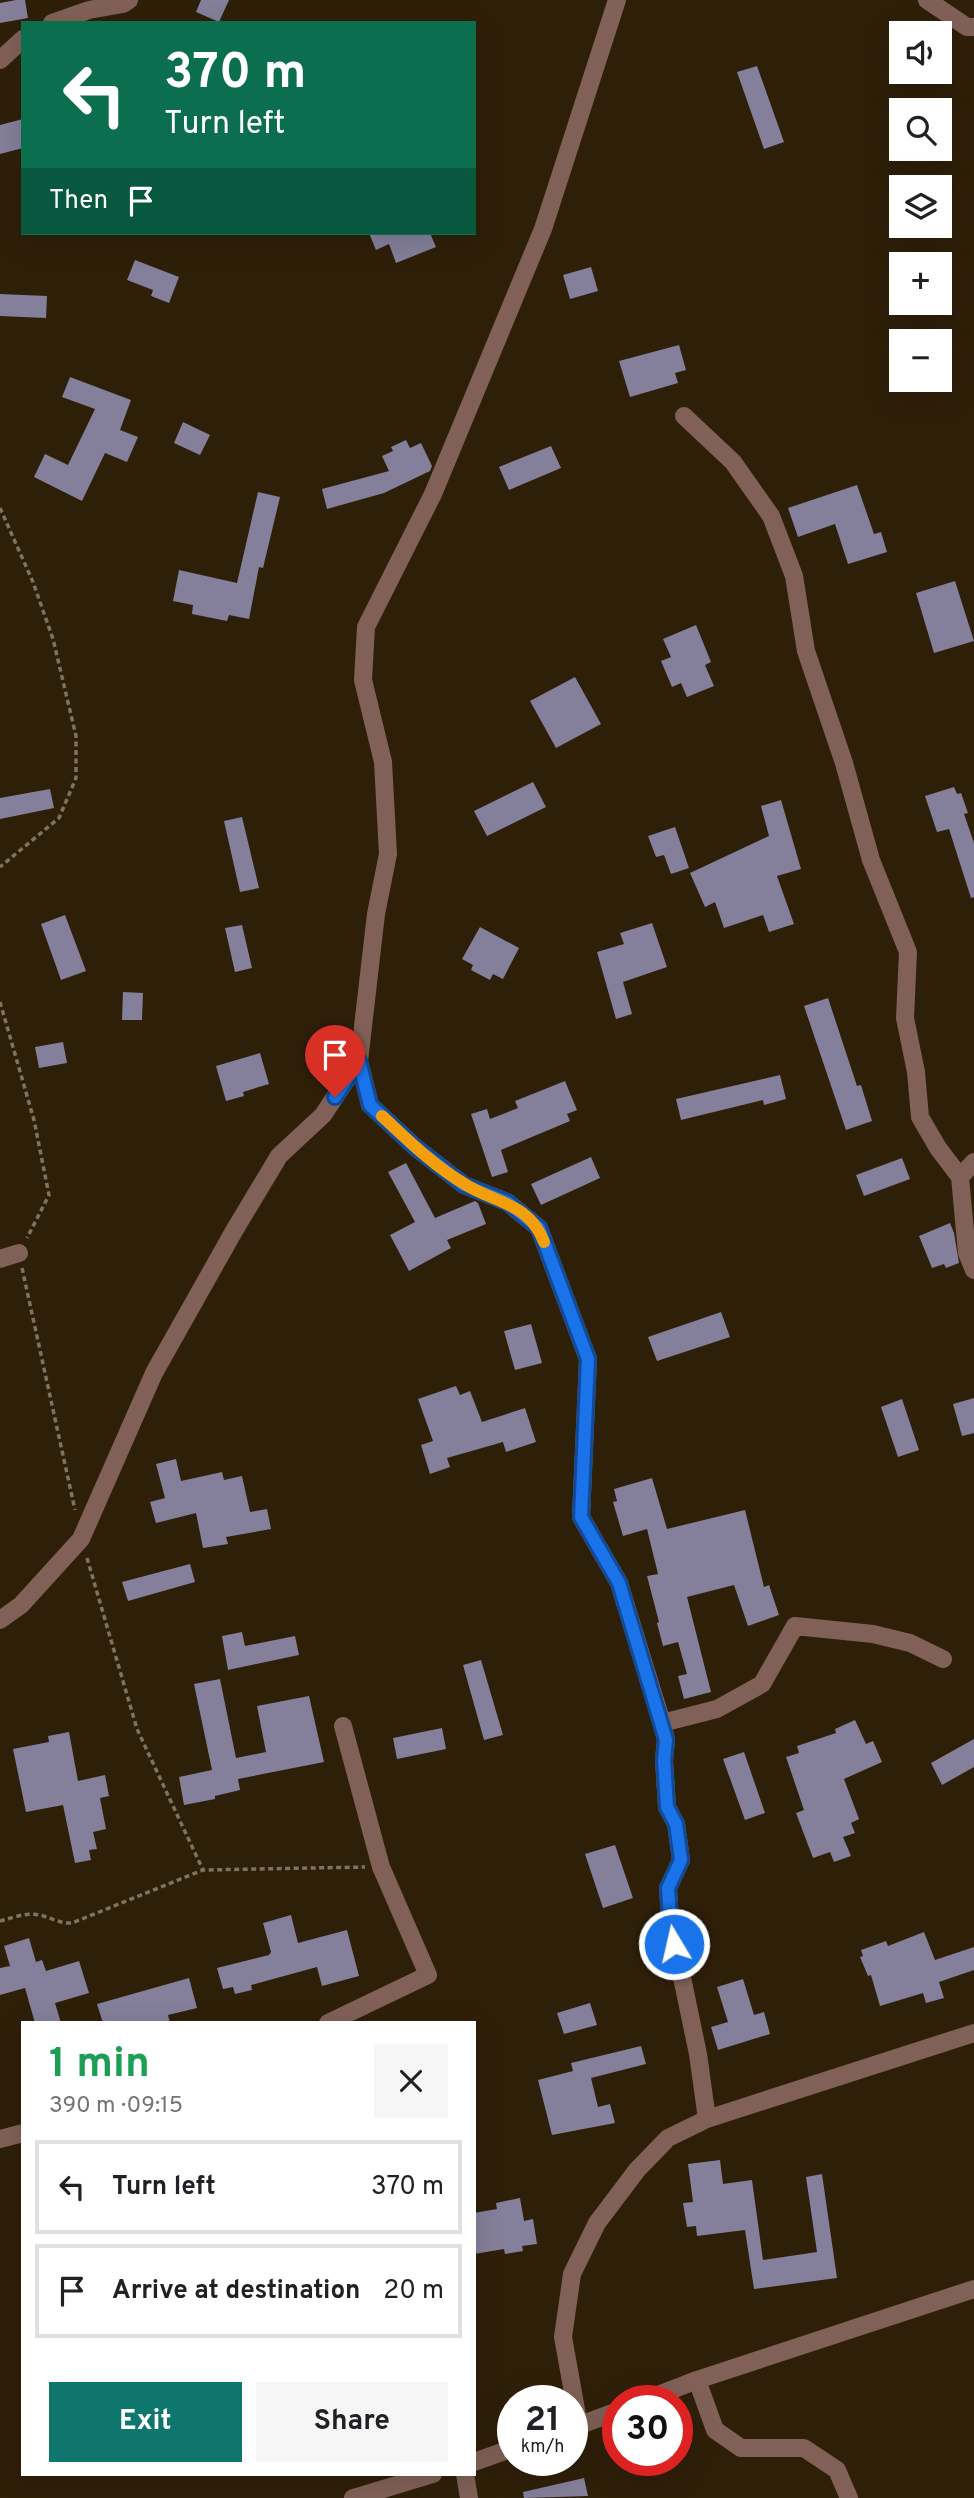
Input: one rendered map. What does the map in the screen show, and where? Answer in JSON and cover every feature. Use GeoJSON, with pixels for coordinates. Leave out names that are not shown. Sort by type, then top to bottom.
{"type":"FeatureCollection","features":[{"type":"Feature","properties":{"kind":"street"},"geometry":{"type":"LineString","coordinates":[[58,21],[89,10],[123,4],[129,0]]}},
{"type":"Feature","properties":{"kind":"street"},"geometry":{"type":"LineString","coordinates":[[617,0],[533,253],[433,494],[366,627],[363,680],[383,762],[388,854],[376,914],[359,1061],[370,1105],[415,1147],[464,1185],[507,1202],[539,1228],[588,1359],[581,1517],[619,1583],[666,1740],[664,1760],[667,1807],[676,1824],[681,1860],[668,1888],[670,1920],[698,2054],[707,2119]]}},
{"type":"Feature","properties":{"kind":"street"},"geometry":{"type":"LineString","coordinates":[[927,0],[967,27],[974,27]]}},
{"type":"Feature","properties":{"kind":"street"},"geometry":{"type":"LineString","coordinates":[[0,60],[21,41]]}},
{"type":"Feature","properties":{"kind":"street"},"geometry":{"type":"LineString","coordinates":[[684,416],[733,462],[771,516],[794,576],[806,651],[844,763],[871,860],[908,952],[905,1018],[916,1072],[920,1117],[938,1148],[960,1177],[967,1253],[974,1270]]}},
{"type":"Feature","properties":{"kind":"street"},"geometry":{"type":"LineString","coordinates":[[0,1620],[21,1605],[81,1539],[154,1373],[234,1231],[279,1156],[323,1115],[359,1061]]}},
{"type":"Feature","properties":{"kind":"street"},"geometry":{"type":"LineString","coordinates":[[960,1177],[974,1161]]}},
{"type":"Feature","properties":{"kind":"street"},"geometry":{"type":"LineString","coordinates":[[0,1259],[19,1253]]}},
{"type":"Feature","properties":{"kind":"street"},"geometry":{"type":"LineString","coordinates":[[662,1723],[717,1709],[762,1684],[795,1626],[873,1634],[910,1643],[943,1659]]}},
{"type":"Feature","properties":{"kind":"street"},"geometry":{"type":"LineString","coordinates":[[332,2021],[428,1975],[381,1867],[344,1726]]}},
{"type":"Feature","properties":{"kind":"street"},"geometry":{"type":"LineString","coordinates":[[570,2385],[563,2337],[572,2274],[597,2223],[667,2138],[707,2119],[974,2033]]}},
{"type":"Feature","properties":{"kind":"street"},"geometry":{"type":"LineString","coordinates":[[0,2139],[21,2134]]}},
{"type":"Feature","properties":{"kind":"street"},"geometry":{"type":"LineString","coordinates":[[684,2385],[974,2288]]}},
{"type":"Feature","properties":{"kind":"street"},"geometry":{"type":"LineString","coordinates":[[697,2380],[715,2430],[741,2448],[804,2448],[837,2470],[849,2498]]}},
{"type":"Feature","properties":{"kind":"street"},"geometry":{"type":"LineString","coordinates":[[476,2461],[497,2454]]}},
{"type":"Feature","properties":{"kind":"street"},"geometry":{"type":"LineString","coordinates":[[353,2498],[425,2476]]}},
{"type":"Feature","properties":{"kind":"street"},"geometry":{"type":"LineString","coordinates":[[465,2476],[469,2498]]}},
{"type":"Feature","properties":{"kind":"path"},"geometry":{"type":"LineString","coordinates":[[0,509],[33,582],[54,639],[76,736],[76,778],[58,818],[0,867]]}},
{"type":"Feature","properties":{"kind":"path"},"geometry":{"type":"LineString","coordinates":[[0,1002],[34,1120],[49,1195],[19,1253],[81,1539],[137,1729],[203,1870]]}},
{"type":"Feature","properties":{"kind":"path"},"geometry":{"type":"LineString","coordinates":[[0,1921],[27,1914],[65,1924],[72,1923],[203,1870],[381,1867]]}},
{"type":"Feature","properties":{"kind":"building"},"geometry":{"type":"Polygon","coordinates":[[[25,0],[28,18],[0,23],[0,3],[25,0]]]}},
{"type":"Feature","properties":{"kind":"building"},"geometry":{"type":"Polygon","coordinates":[[[201,0],[229,0],[219,21],[196,12],[201,0]]]}},
{"type":"Feature","properties":{"kind":"building"},"geometry":{"type":"Polygon","coordinates":[[[757,66],[784,142],[764,149],[737,72],[757,66]]]}},
{"type":"Feature","properties":{"kind":"building"},"geometry":{"type":"Polygon","coordinates":[[[21,120],[21,149],[0,154],[0,125],[21,120]]]}},
{"type":"Feature","properties":{"kind":"building"},"geometry":{"type":"Polygon","coordinates":[[[370,235],[431,235],[436,247],[396,263],[389,244],[376,250],[370,235]]]}},
{"type":"Feature","properties":{"kind":"building"},"geometry":{"type":"Polygon","coordinates":[[[135,260],[179,277],[169,303],[151,296],[153,290],[127,280],[135,260]]]}},
{"type":"Feature","properties":{"kind":"building"},"geometry":{"type":"Polygon","coordinates":[[[591,267],[598,291],[570,299],[563,275],[591,267]]]}},
{"type":"Feature","properties":{"kind":"building"},"geometry":{"type":"Polygon","coordinates":[[[0,294],[47,296],[46,318],[0,316],[0,294]]]}},
{"type":"Feature","properties":{"kind":"building"},"geometry":{"type":"Polygon","coordinates":[[[679,345],[686,370],[675,373],[678,383],[630,397],[619,361],[679,345]]]}},
{"type":"Feature","properties":{"kind":"building"},"geometry":{"type":"Polygon","coordinates":[[[70,377],[131,400],[120,430],[138,437],[127,462],[105,453],[82,501],[34,477],[45,454],[68,465],[95,409],[62,397],[70,377]]]}},
{"type":"Feature","properties":{"kind":"building"},"geometry":{"type":"Polygon","coordinates":[[[183,422],[210,435],[200,455],[174,443],[183,422]]]}},
{"type":"Feature","properties":{"kind":"building"},"geometry":{"type":"Polygon","coordinates":[[[406,440],[410,448],[421,443],[432,466],[430,471],[384,493],[327,509],[322,489],[389,471],[382,456],[393,451],[391,447],[406,440]]]}},
{"type":"Feature","properties":{"kind":"building"},"geometry":{"type":"Polygon","coordinates":[[[551,446],[561,468],[509,490],[499,467],[551,446]]]}},
{"type":"Feature","properties":{"kind":"building"},"geometry":{"type":"Polygon","coordinates":[[[857,485],[874,534],[881,532],[887,552],[848,564],[835,524],[798,537],[788,508],[857,485]]]}},
{"type":"Feature","properties":{"kind":"building"},"geometry":{"type":"Polygon","coordinates":[[[258,492],[280,497],[263,568],[259,567],[249,619],[229,615],[227,621],[192,614],[193,605],[173,601],[179,570],[237,583],[258,492]]]}},
{"type":"Feature","properties":{"kind":"building"},"geometry":{"type":"Polygon","coordinates":[[[955,581],[974,641],[934,653],[916,593],[955,581]]]}},
{"type":"Feature","properties":{"kind":"building"},"geometry":{"type":"Polygon","coordinates":[[[696,625],[711,662],[705,665],[714,686],[687,697],[681,683],[672,687],[661,661],[671,657],[663,639],[696,625]]]}},
{"type":"Feature","properties":{"kind":"building"},"geometry":{"type":"Polygon","coordinates":[[[575,677],[601,724],[556,748],[530,701],[575,677]]]}},
{"type":"Feature","properties":{"kind":"building"},"geometry":{"type":"Polygon","coordinates":[[[533,782],[546,807],[487,836],[474,811],[533,782]]]}},
{"type":"Feature","properties":{"kind":"building"},"geometry":{"type":"Polygon","coordinates":[[[954,787],[957,794],[961,793],[968,813],[964,814],[974,843],[974,897],[971,898],[949,829],[937,832],[925,796],[954,787]]]}},
{"type":"Feature","properties":{"kind":"building"},"geometry":{"type":"Polygon","coordinates":[[[50,789],[54,808],[0,819],[0,798],[50,789]]]}},
{"type":"Feature","properties":{"kind":"building"},"geometry":{"type":"Polygon","coordinates":[[[781,800],[801,869],[777,876],[794,924],[769,932],[763,915],[724,928],[715,902],[705,907],[690,873],[769,836],[761,806],[781,800]]]}},
{"type":"Feature","properties":{"kind":"building"},"geometry":{"type":"Polygon","coordinates":[[[242,817],[259,888],[240,892],[224,821],[242,817]]]}},
{"type":"Feature","properties":{"kind":"building"},"geometry":{"type":"Polygon","coordinates":[[[675,827],[689,868],[671,874],[664,855],[656,857],[648,836],[675,827]]]}},
{"type":"Feature","properties":{"kind":"building"},"geometry":{"type":"Polygon","coordinates":[[[65,915],[86,971],[61,980],[41,924],[65,915]]]}},
{"type":"Feature","properties":{"kind":"building"},"geometry":{"type":"Polygon","coordinates":[[[652,923],[667,967],[623,982],[632,1014],[616,1019],[597,952],[624,944],[620,933],[652,923]]]}},
{"type":"Feature","properties":{"kind":"building"},"geometry":{"type":"Polygon","coordinates":[[[242,925],[252,968],[235,972],[225,928],[242,925]]]}},
{"type":"Feature","properties":{"kind":"building"},"geometry":{"type":"Polygon","coordinates":[[[480,927],[519,948],[503,979],[493,974],[490,980],[471,970],[473,965],[462,959],[480,927]]]}},
{"type":"Feature","properties":{"kind":"building"},"geometry":{"type":"Polygon","coordinates":[[[123,992],[143,993],[142,1020],[122,1020],[123,992]]]}},
{"type":"Feature","properties":{"kind":"building"},"geometry":{"type":"Polygon","coordinates":[[[828,998],[857,1086],[861,1085],[872,1121],[846,1130],[804,1006],[828,998]]]}},
{"type":"Feature","properties":{"kind":"building"},"geometry":{"type":"Polygon","coordinates":[[[63,1042],[67,1063],[39,1068],[35,1047],[63,1042]]]}},
{"type":"Feature","properties":{"kind":"building"},"geometry":{"type":"Polygon","coordinates":[[[260,1053],[269,1084],[243,1092],[244,1096],[226,1101],[216,1066],[260,1053]]]}},
{"type":"Feature","properties":{"kind":"building"},"geometry":{"type":"Polygon","coordinates":[[[780,1075],[786,1099],[764,1105],[763,1100],[681,1120],[676,1099],[780,1075]]]}},
{"type":"Feature","properties":{"kind":"building"},"geometry":{"type":"Polygon","coordinates":[[[565,1081],[577,1110],[567,1114],[570,1121],[501,1150],[508,1172],[492,1177],[471,1114],[487,1109],[490,1119],[518,1108],[515,1101],[565,1081]]]}},
{"type":"Feature","properties":{"kind":"building"},"geometry":{"type":"Polygon","coordinates":[[[591,1157],[600,1178],[541,1205],[531,1184],[591,1157]]]}},
{"type":"Feature","properties":{"kind":"building"},"geometry":{"type":"Polygon","coordinates":[[[902,1158],[910,1179],[864,1196],[856,1175],[902,1158]]]}},
{"type":"Feature","properties":{"kind":"building"},"geometry":{"type":"Polygon","coordinates":[[[406,1163],[435,1218],[475,1201],[486,1224],[447,1240],[451,1248],[409,1271],[390,1235],[415,1222],[388,1172],[406,1163]]]}},
{"type":"Feature","properties":{"kind":"building"},"geometry":{"type":"Polygon","coordinates":[[[950,1223],[959,1263],[946,1268],[944,1264],[932,1268],[919,1236],[950,1223]]]}},
{"type":"Feature","properties":{"kind":"building"},"geometry":{"type":"Polygon","coordinates":[[[721,1312],[730,1337],[657,1361],[648,1337],[721,1312]]]}},
{"type":"Feature","properties":{"kind":"building"},"geometry":{"type":"Polygon","coordinates":[[[531,1324],[542,1363],[515,1370],[504,1331],[531,1324]]]}},
{"type":"Feature","properties":{"kind":"building"},"geometry":{"type":"Polygon","coordinates":[[[456,1386],[460,1395],[470,1391],[482,1422],[525,1408],[536,1442],[506,1452],[503,1442],[447,1458],[450,1467],[430,1474],[421,1445],[433,1441],[418,1399],[456,1386]]]}},
{"type":"Feature","properties":{"kind":"building"},"geometry":{"type":"Polygon","coordinates":[[[974,1398],[974,1433],[962,1436],[953,1404],[974,1398]]]}},
{"type":"Feature","properties":{"kind":"building"},"geometry":{"type":"Polygon","coordinates":[[[902,1399],[919,1450],[898,1457],[881,1407],[902,1399]]]}},
{"type":"Feature","properties":{"kind":"building"},"geometry":{"type":"Polygon","coordinates":[[[176,1459],[181,1481],[222,1472],[224,1480],[242,1476],[250,1512],[267,1509],[271,1529],[226,1537],[228,1544],[203,1548],[196,1513],[156,1523],[150,1502],[165,1498],[156,1464],[176,1459]]]}},
{"type":"Feature","properties":{"kind":"building"},"geometry":{"type":"Polygon","coordinates":[[[652,1478],[667,1529],[745,1510],[764,1587],[769,1585],[779,1615],[748,1626],[734,1585],[687,1597],[711,1692],[684,1699],[678,1676],[687,1674],[678,1642],[663,1646],[657,1623],[659,1622],[647,1576],[658,1574],[647,1529],[623,1536],[613,1502],[617,1501],[614,1489],[652,1478]]]}},
{"type":"Feature","properties":{"kind":"building"},"geometry":{"type":"Polygon","coordinates":[[[190,1564],[195,1582],[128,1601],[122,1582],[190,1564]]]}},
{"type":"Feature","properties":{"kind":"building"},"geometry":{"type":"Polygon","coordinates":[[[242,1632],[245,1646],[295,1636],[299,1655],[228,1670],[222,1636],[242,1632]]]}},
{"type":"Feature","properties":{"kind":"building"},"geometry":{"type":"Polygon","coordinates":[[[481,1660],[503,1735],[484,1740],[463,1665],[481,1660]]]}},
{"type":"Feature","properties":{"kind":"building"},"geometry":{"type":"Polygon","coordinates":[[[220,1679],[236,1758],[266,1752],[257,1706],[309,1696],[324,1762],[238,1779],[240,1790],[215,1796],[215,1799],[184,1805],[179,1777],[212,1770],[194,1684],[220,1679]]]}},
{"type":"Feature","properties":{"kind":"building"},"geometry":{"type":"Polygon","coordinates":[[[855,1720],[866,1744],[873,1741],[882,1762],[844,1779],[859,1819],[851,1823],[855,1833],[843,1837],[851,1856],[834,1862],[830,1852],[813,1858],[796,1813],[804,1810],[786,1757],[799,1753],[797,1746],[836,1733],[835,1729],[855,1720]]]}},
{"type":"Feature","properties":{"kind":"building"},"geometry":{"type":"Polygon","coordinates":[[[442,1728],[446,1749],[397,1759],[393,1738],[442,1728]]]}},
{"type":"Feature","properties":{"kind":"building"},"geometry":{"type":"Polygon","coordinates":[[[69,1732],[78,1781],[105,1775],[109,1796],[100,1798],[106,1829],[93,1832],[97,1849],[89,1850],[91,1860],[75,1863],[63,1805],[26,1812],[13,1749],[49,1742],[48,1736],[69,1732]]]}},
{"type":"Feature","properties":{"kind":"building"},"geometry":{"type":"Polygon","coordinates":[[[974,1739],[974,1767],[942,1785],[931,1763],[974,1739]]]}},
{"type":"Feature","properties":{"kind":"building"},"geometry":{"type":"Polygon","coordinates":[[[744,1752],[765,1813],[745,1820],[723,1759],[744,1752]]]}},
{"type":"Feature","properties":{"kind":"building"},"geometry":{"type":"Polygon","coordinates":[[[615,1845],[633,1898],[603,1908],[585,1854],[615,1845]]]}},
{"type":"Feature","properties":{"kind":"building"},"geometry":{"type":"Polygon","coordinates":[[[291,1915],[298,1943],[347,1930],[359,1976],[322,1986],[317,1967],[251,1985],[252,1990],[235,1994],[233,1987],[223,1989],[217,1968],[269,1955],[271,1952],[263,1923],[291,1915]]]}},
{"type":"Feature","properties":{"kind":"building"},"geometry":{"type":"Polygon","coordinates":[[[924,1932],[935,1960],[974,1947],[974,1970],[939,1982],[944,1998],[926,2003],[923,1993],[880,2006],[871,1975],[868,1976],[860,1957],[863,1956],[861,1950],[886,1941],[888,1946],[924,1932]]]}},
{"type":"Feature","properties":{"kind":"building"},"geometry":{"type":"Polygon","coordinates":[[[29,1938],[36,1962],[42,1960],[46,1971],[79,1961],[89,1993],[55,2003],[60,2021],[34,2021],[25,1988],[0,1995],[0,1968],[10,1966],[4,1946],[29,1938]]]}},
{"type":"Feature","properties":{"kind":"building"},"geometry":{"type":"Polygon","coordinates":[[[189,1978],[197,2008],[168,2015],[170,2021],[102,2021],[97,2004],[189,1978]]]}},
{"type":"Feature","properties":{"kind":"building"},"geometry":{"type":"Polygon","coordinates":[[[743,1979],[754,2015],[764,2012],[770,2034],[718,2050],[711,2027],[728,2022],[717,1987],[743,1979]]]}},
{"type":"Feature","properties":{"kind":"building"},"geometry":{"type":"Polygon","coordinates":[[[590,2003],[597,2025],[564,2034],[557,2013],[590,2003]]]}},
{"type":"Feature","properties":{"kind":"building"},"geometry":{"type":"Polygon","coordinates":[[[641,2046],[646,2064],[591,2078],[598,2107],[610,2104],[615,2123],[552,2135],[538,2080],[573,2071],[571,2063],[641,2046]]]}},
{"type":"Feature","properties":{"kind":"building"},"geometry":{"type":"Polygon","coordinates":[[[720,2160],[723,2184],[752,2180],[763,2260],[817,2252],[806,2177],[822,2174],[837,2278],[754,2289],[745,2230],[697,2236],[696,2226],[687,2227],[683,2203],[693,2202],[688,2164],[720,2160]]]}},
{"type":"Feature","properties":{"kind":"building"},"geometry":{"type":"Polygon","coordinates":[[[520,2198],[524,2221],[533,2219],[537,2244],[522,2246],[523,2251],[505,2254],[504,2249],[476,2254],[476,2213],[497,2209],[496,2203],[520,2198]]]}},
{"type":"Feature","properties":{"kind":"building"},"geometry":{"type":"Polygon","coordinates":[[[584,2478],[588,2496],[524,2498],[523,2492],[584,2478]]]}},
{"type":"Feature","properties":{"kind":"slow traffic"},"geometry":{"type":"LineString","coordinates":[[382,1116],[415,1147],[464,1185],[507,1202],[539,1228],[544,1242]]}},
{"type":"Feature","properties":{"kind":"route"},"geometry":{"type":"LineString","coordinates":[[335,1097],[359,1061],[370,1105],[415,1147],[464,1185],[507,1202],[539,1228],[588,1359],[581,1517],[619,1583],[666,1740],[664,1760],[667,1807],[676,1824],[681,1860],[668,1888],[674,1944]]}}]}
